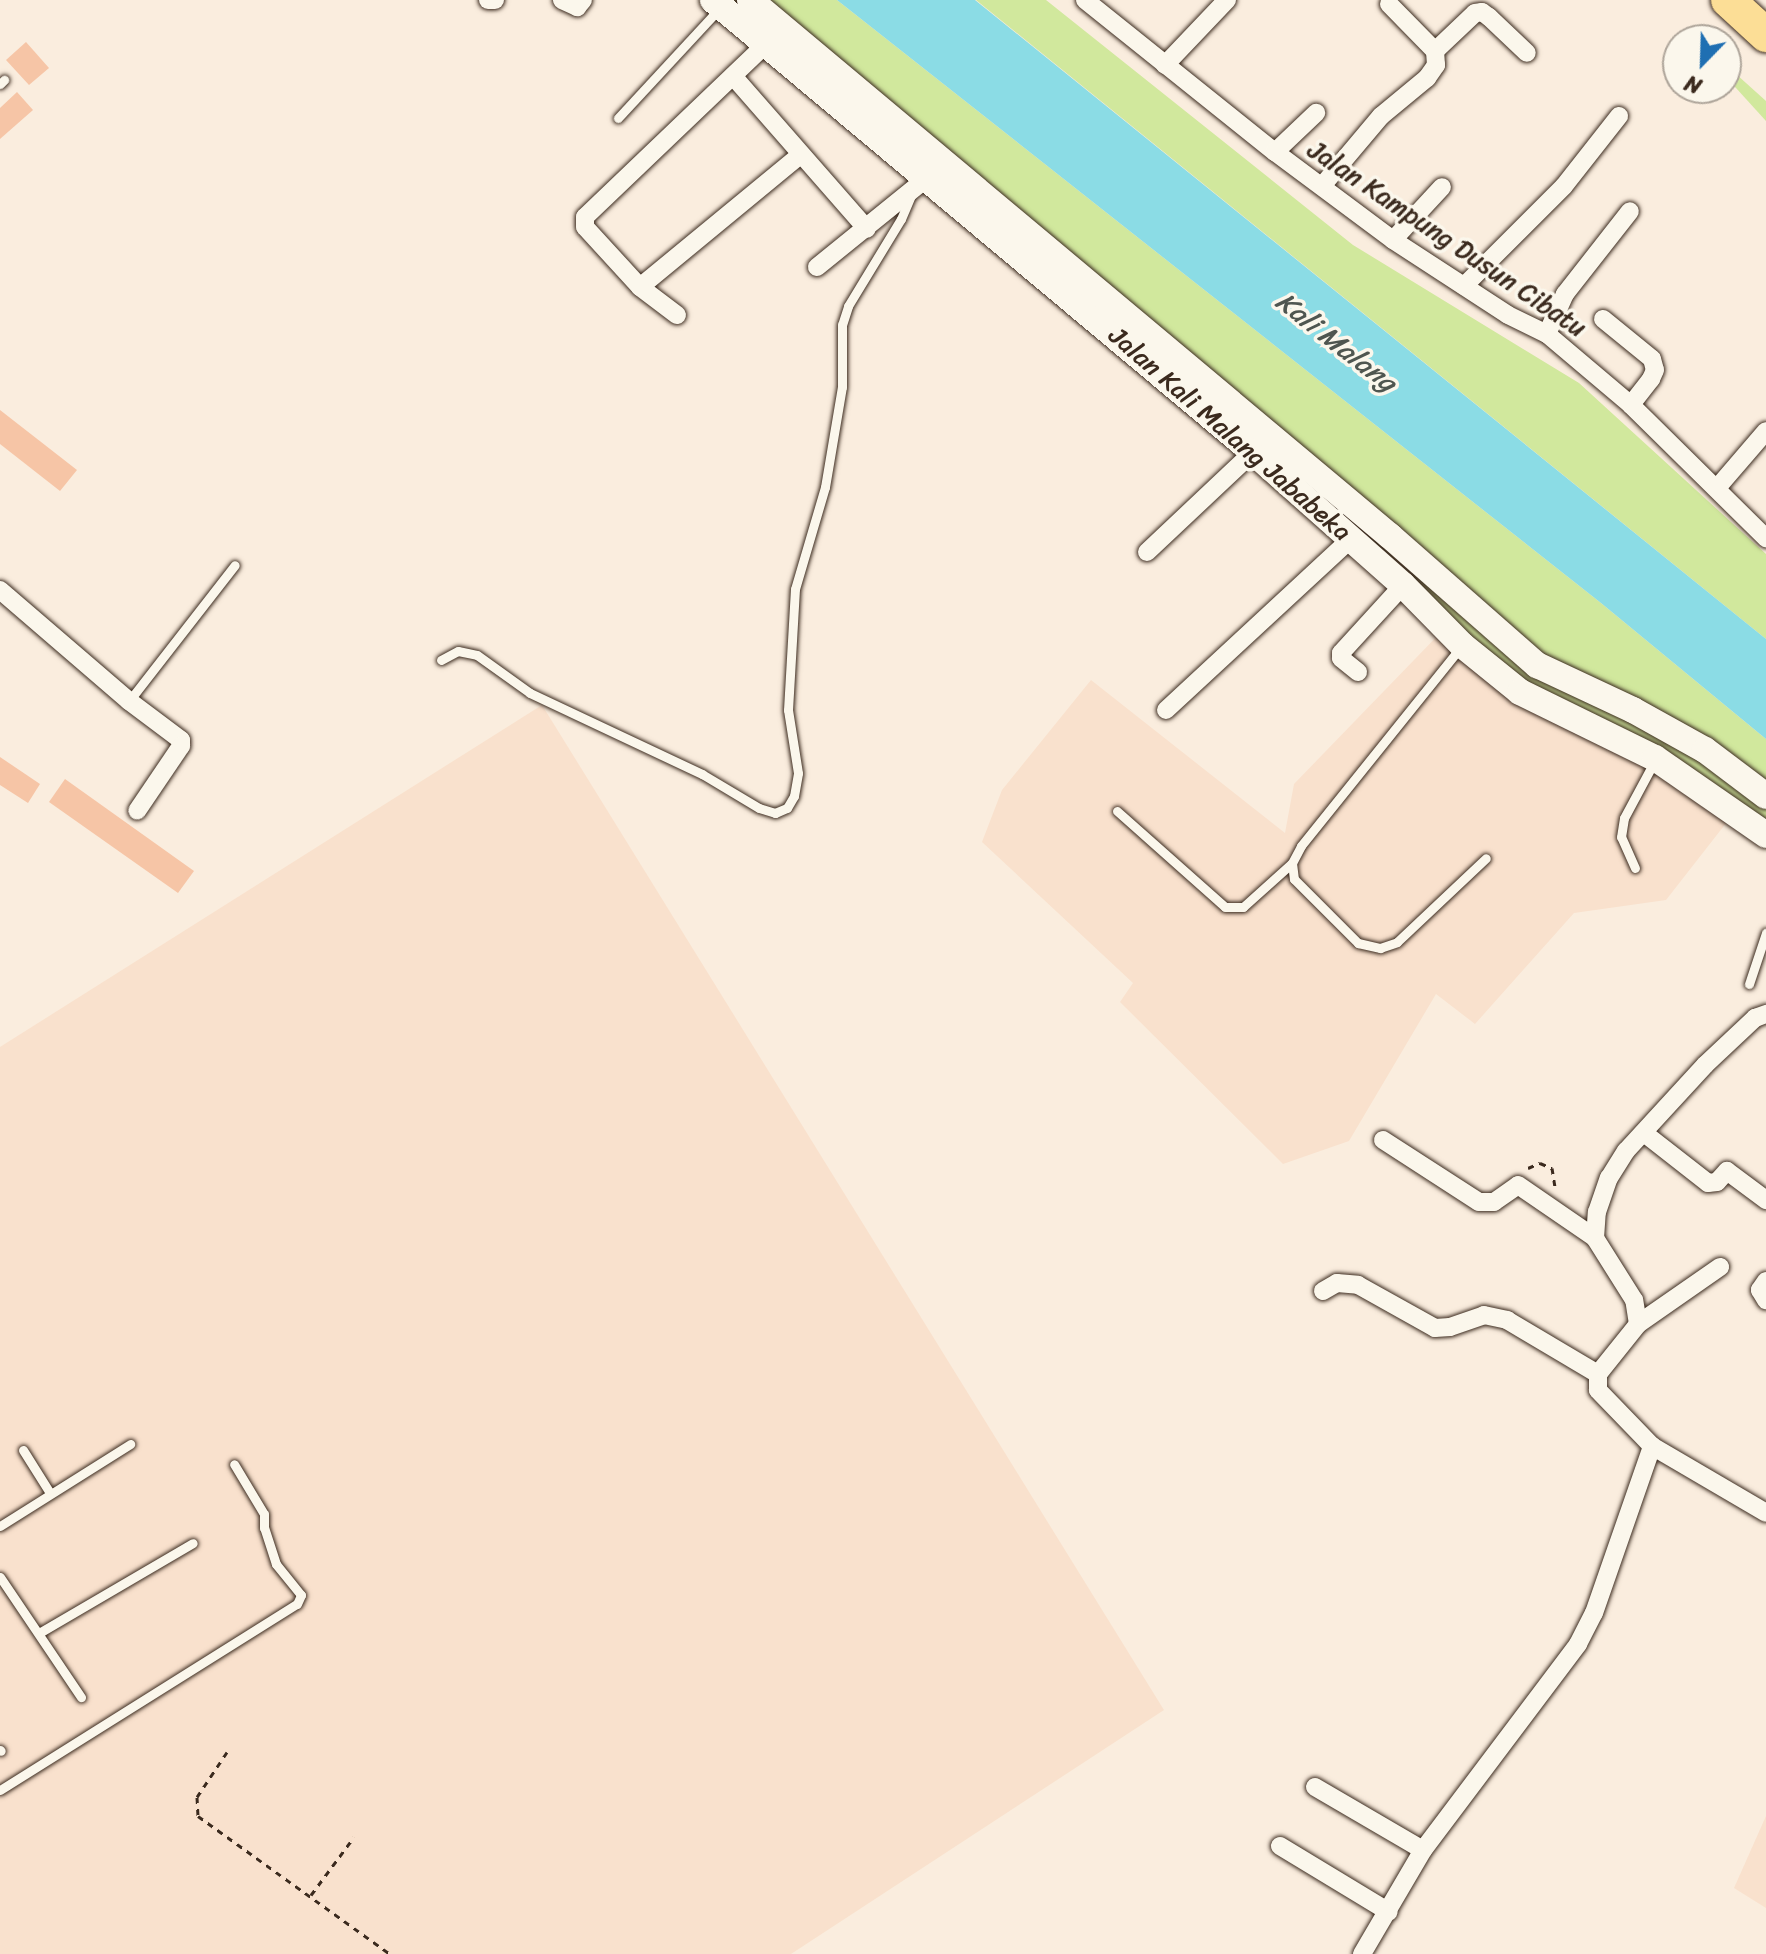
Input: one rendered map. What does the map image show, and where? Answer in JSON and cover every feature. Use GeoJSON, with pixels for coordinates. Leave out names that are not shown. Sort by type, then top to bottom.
{"type":"FeatureCollection","features":[{"type":"Feature","properties":{"kind":"highway"},"geometry":{"type":"LineString","coordinates":[[1728,0],[1766,35]]}},
{"type":"Feature","properties":{"kind":"highway"},"geometry":{"type":"LineString","coordinates":[[1758,0],[1766,8]]}},
{"type":"Feature","properties":{"kind":"main road","name":"Jalan Kali Malang Jababeka"},"geometry":{"type":"LineString","coordinates":[[750,0],[1378,526],[1537,665],[1633,710],[1705,750],[1766,796]]}},
{"type":"Feature","properties":{"kind":"main road","name":"Jalan Kali Malang Jababeka"},"geometry":{"type":"LineString","coordinates":[[717,3],[919,185],[1253,452],[1403,585],[1462,645],[1520,692],[1655,758],[1766,835]]}},
{"type":"Feature","properties":{"kind":"main road"},"geometry":{"type":"LineString","coordinates":[[1462,645],[1484,621]]}},
{"type":"Feature","properties":{"kind":"street"},"geometry":{"type":"LineString","coordinates":[[488,0],[495,0]]}},
{"type":"Feature","properties":{"kind":"street"},"geometry":{"type":"LineString","coordinates":[[562,0],[577,7],[583,0]]}},
{"type":"Feature","properties":{"kind":"street","name":"Jalan Kampung Dusun Cibatu"},"geometry":{"type":"LineString","coordinates":[[1085,0],[1275,152],[1393,240],[1508,315],[1547,334],[1631,405],[1766,538]]}},
{"type":"Feature","properties":{"kind":"street"},"geometry":{"type":"LineString","coordinates":[[1165,65],[1227,0]]}},
{"type":"Feature","properties":{"kind":"street"},"geometry":{"type":"LineString","coordinates":[[1322,186],[1381,116],[1427,78],[1436,65],[1435,51],[1389,4]]}},
{"type":"Feature","properties":{"kind":"street"},"geometry":{"type":"LineString","coordinates":[[1435,51],[1475,13],[1482,12],[1527,53]]}},
{"type":"Feature","properties":{"kind":"street"},"geometry":{"type":"LineString","coordinates":[[677,315],[640,287],[585,227],[585,217],[766,44]]}},
{"type":"Feature","properties":{"kind":"street"},"geometry":{"type":"LineString","coordinates":[[733,76],[867,229]]}},
{"type":"Feature","properties":{"kind":"street"},"geometry":{"type":"LineString","coordinates":[[1275,152],[1316,113]]}},
{"type":"Feature","properties":{"kind":"street"},"geometry":{"type":"LineString","coordinates":[[1464,286],[1564,186],[1619,116]]}},
{"type":"Feature","properties":{"kind":"street"},"geometry":{"type":"LineString","coordinates":[[640,287],[800,155]]}},
{"type":"Feature","properties":{"kind":"street"},"geometry":{"type":"LineString","coordinates":[[817,267],[919,185]]}},
{"type":"Feature","properties":{"kind":"street"},"geometry":{"type":"LineString","coordinates":[[1393,240],[1442,187]]}},
{"type":"Feature","properties":{"kind":"street"},"geometry":{"type":"LineString","coordinates":[[1547,334],[1565,294],[1630,211]]}},
{"type":"Feature","properties":{"kind":"street"},"geometry":{"type":"LineString","coordinates":[[1603,319],[1652,359],[1655,370],[1651,379],[1631,405]]}},
{"type":"Feature","properties":{"kind":"street"},"geometry":{"type":"LineString","coordinates":[[1717,488],[1766,431]]}},
{"type":"Feature","properties":{"kind":"street"},"geometry":{"type":"LineString","coordinates":[[1147,552],[1253,452]]}},
{"type":"Feature","properties":{"kind":"street"},"geometry":{"type":"LineString","coordinates":[[1166,710],[1352,538]]}},
{"type":"Feature","properties":{"kind":"street"},"geometry":{"type":"LineString","coordinates":[[1358,672],[1341,658],[1341,653],[1403,585]]}},
{"type":"Feature","properties":{"kind":"street"},"geometry":{"type":"LineString","coordinates":[[1,595],[181,740],[173,760],[137,811]]}},
{"type":"Feature","properties":{"kind":"street"},"geometry":{"type":"LineString","coordinates":[[1595,1238],[1597,1212],[1609,1178],[1626,1151],[1705,1065],[1755,1018],[1766,1014]]}},
{"type":"Feature","properties":{"kind":"street"},"geometry":{"type":"LineString","coordinates":[[1644,1133],[1708,1183],[1717,1182],[1727,1171],[1766,1200]]}},
{"type":"Feature","properties":{"kind":"street"},"geometry":{"type":"LineString","coordinates":[[1383,1140],[1479,1202],[1494,1202],[1518,1185],[1595,1238],[1634,1300],[1638,1324]]}},
{"type":"Feature","properties":{"kind":"street"},"geometry":{"type":"LineString","coordinates":[[1720,1267],[1638,1324],[1598,1374],[1601,1396],[1652,1446],[1766,1513]]}},
{"type":"Feature","properties":{"kind":"street"},"geometry":{"type":"LineString","coordinates":[[1766,1281],[1760,1290],[1766,1300]]}},
{"type":"Feature","properties":{"kind":"street"},"geometry":{"type":"LineString","coordinates":[[1323,1291],[1337,1283],[1358,1285],[1435,1328],[1450,1327],[1484,1315],[1507,1320],[1598,1374]]}},
{"type":"Feature","properties":{"kind":"street"},"geometry":{"type":"LineString","coordinates":[[1362,1954],[1423,1850],[1578,1644],[1594,1613],[1652,1446]]}},
{"type":"Feature","properties":{"kind":"street"},"geometry":{"type":"LineString","coordinates":[[1315,1787],[1423,1850]]}},
{"type":"Feature","properties":{"kind":"street"},"geometry":{"type":"LineString","coordinates":[[1280,1846],[1389,1912]]}},
{"type":"Feature","properties":{"kind":"lane"},"geometry":{"type":"LineString","coordinates":[[618,118],[717,3]]}},
{"type":"Feature","properties":{"kind":"lane"},"geometry":{"type":"LineString","coordinates":[[441,660],[458,651],[477,655],[530,693],[702,774],[759,808],[775,813],[787,808],[794,796],[798,773],[788,710],[795,589],[825,487],[842,387],[842,325],[848,306],[919,185]]}},
{"type":"Feature","properties":{"kind":"lane"},"geometry":{"type":"LineString","coordinates":[[129,701],[235,565]]}},
{"type":"Feature","properties":{"kind":"lane"},"geometry":{"type":"LineString","coordinates":[[1117,811],[1225,907],[1243,907],[1292,863],[1301,846],[1462,645]]}},
{"type":"Feature","properties":{"kind":"lane"},"geometry":{"type":"LineString","coordinates":[[1635,868],[1621,837],[1624,818],[1655,758]]}},
{"type":"Feature","properties":{"kind":"lane"},"geometry":{"type":"LineString","coordinates":[[1292,863],[1294,879],[1358,943],[1380,948],[1397,942],[1486,858]]}},
{"type":"Feature","properties":{"kind":"lane"},"geometry":{"type":"LineString","coordinates":[[1749,984],[1766,933]]}},
{"type":"Feature","properties":{"kind":"lane"},"geometry":{"type":"LineString","coordinates":[[0,1526],[130,1444]]}},
{"type":"Feature","properties":{"kind":"lane"},"geometry":{"type":"LineString","coordinates":[[23,1450],[50,1493]]}},
{"type":"Feature","properties":{"kind":"lane"},"geometry":{"type":"LineString","coordinates":[[0,1790],[297,1604],[301,1595],[276,1564],[264,1528],[264,1514],[234,1464]]}},
{"type":"Feature","properties":{"kind":"lane"},"geometry":{"type":"LineString","coordinates":[[39,1633],[193,1543]]}},
{"type":"Feature","properties":{"kind":"lane"},"geometry":{"type":"LineString","coordinates":[[0,1577],[81,1697]]}},
{"type":"Feature","properties":{"kind":"path"},"geometry":{"type":"LineString","coordinates":[[227,1752],[197,1797],[198,1816],[390,1954]]}},
{"type":"Feature","properties":{"kind":"path"},"geometry":{"type":"LineString","coordinates":[[311,1895],[354,1837]]}},
{"type":"Feature","properties":{"kind":"shaded area"},"geometry":{"type":"Polygon","coordinates":[[[1445,628],[1734,813],[1666,900],[1574,913],[1475,1024],[1436,994],[1349,1141],[1283,1164],[1120,1002],[1133,983],[982,842],[1002,790],[1091,680],[1285,833],[1294,784],[1445,628]]]}},
{"type":"Feature","properties":{"kind":"shaded area"},"geometry":{"type":"Polygon","coordinates":[[[542,705],[1164,1710],[791,1954],[0,1954],[0,1047],[542,705]]]}},
{"type":"Feature","properties":{"kind":"shaded area"},"geometry":{"type":"Polygon","coordinates":[[[1766,1816],[1766,1908],[1734,1888],[1766,1816]]]}},
{"type":"Feature","properties":{"kind":"green space"},"geometry":{"type":"Polygon","coordinates":[[[713,0],[837,0],[1601,603],[1766,739],[1766,835],[1520,692],[713,0]]]}},
{"type":"Feature","properties":{"kind":"green space"},"geometry":{"type":"Polygon","coordinates":[[[976,0],[1046,0],[1353,245],[1579,383],[1766,554],[1766,639],[976,0]]]}},
{"type":"Feature","properties":{"kind":"green space"},"geometry":{"type":"Polygon","coordinates":[[[1742,79],[1766,101],[1766,121],[1742,95],[1742,79]]]}},
{"type":"Feature","properties":{"kind":"water","name":"Kali Malang"},"geometry":{"type":"Polygon","coordinates":[[[837,0],[975,0],[1766,639],[1766,739],[1601,603],[837,0]]]}},
{"type":"Feature","properties":{"kind":"building"},"geometry":{"type":"Polygon","coordinates":[[[26,42],[49,68],[29,85],[6,60],[26,42]]]}},
{"type":"Feature","properties":{"kind":"building"},"geometry":{"type":"Polygon","coordinates":[[[17,92],[33,110],[0,139],[0,108],[17,92]]]}},
{"type":"Feature","properties":{"kind":"building"},"geometry":{"type":"Polygon","coordinates":[[[0,410],[77,470],[60,491],[0,444],[0,410]]]}},
{"type":"Feature","properties":{"kind":"building"},"geometry":{"type":"Polygon","coordinates":[[[0,757],[40,784],[28,803],[0,785],[0,757]]]}},
{"type":"Feature","properties":{"kind":"building"},"geometry":{"type":"Polygon","coordinates":[[[65,779],[194,871],[178,893],[49,802],[65,779]]]}}]}
